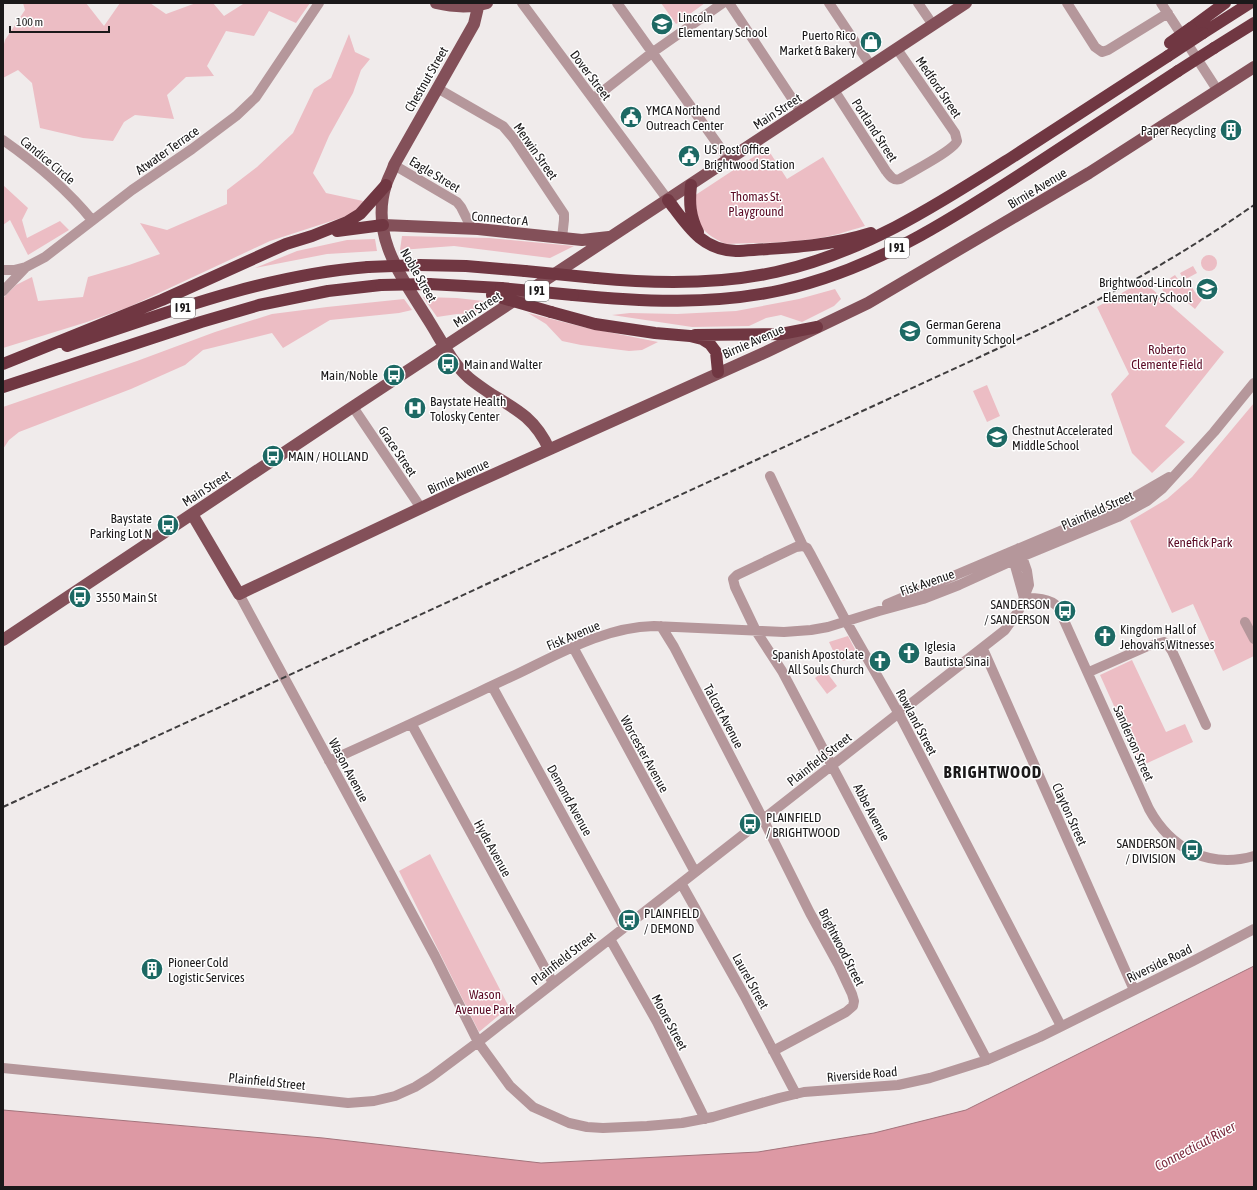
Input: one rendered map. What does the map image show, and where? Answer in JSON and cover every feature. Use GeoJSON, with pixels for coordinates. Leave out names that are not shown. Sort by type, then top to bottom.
{"type":"FeatureCollection","features":[{"type":"Feature","properties":{"kind":"highway"},"geometry":{"type":"LineString","coordinates":[[1101,99],[1170,43],[1225,3]]}},
{"type":"Feature","properties":{"kind":"highway","name":"I 91"},"geometry":{"type":"LineString","coordinates":[[3,367],[151,318],[242,290],[311,274],[368,267],[419,265],[466,266],[634,281],[682,282],[753,276],[799,266],[834,255],[866,242],[909,221],[960,190],[1250,3]]}},
{"type":"Feature","properties":{"kind":"highway","name":"I 91"},"geometry":{"type":"LineString","coordinates":[[3,388],[247,308],[310,294],[381,285],[446,284],[496,291],[644,301],[716,300],[758,295],[783,290],[841,273],[896,249],[939,226],[1254,22]]}},
{"type":"Feature","properties":{"kind":"highway"},"geometry":{"type":"LineString","coordinates":[[3,364],[162,300],[286,244],[312,236],[347,222],[360,214],[386,185]]}},
{"type":"Feature","properties":{"kind":"highway"},"geometry":{"type":"LineString","coordinates":[[691,185],[691,214],[700,238]]}},
{"type":"Feature","properties":{"kind":"highway"},"geometry":{"type":"LineString","coordinates":[[668,200],[685,223],[707,244],[716,248],[731,251],[802,247],[844,240],[909,221]]}},
{"type":"Feature","properties":{"kind":"highway"},"geometry":{"type":"LineString","coordinates":[[312,236],[383,224]]}},
{"type":"Feature","properties":{"kind":"highway"},"geometry":{"type":"LineString","coordinates":[[496,291],[551,312],[595,324],[656,333],[690,336],[705,340],[716,352],[718,372]]}},
{"type":"Feature","properties":{"kind":"highway"},"geometry":{"type":"LineString","coordinates":[[656,333],[696,335],[781,334],[817,327]]}},
{"type":"Feature","properties":{"kind":"main road"},"geometry":{"type":"LineString","coordinates":[[436,3],[460,7],[482,4]]}},
{"type":"Feature","properties":{"kind":"main road","name":"Main Street"},"geometry":{"type":"LineString","coordinates":[[3,640],[353,407],[966,3]]}},
{"type":"Feature","properties":{"kind":"main road","name":"Chestnut Street"},"geometry":{"type":"LineString","coordinates":[[394,165],[474,24],[482,4]]}},
{"type":"Feature","properties":{"kind":"main road","name":"Birnie Avenue"},"geometry":{"type":"LineString","coordinates":[[239,594],[420,508],[718,372],[766,352],[888,293],[1101,166],[1254,67]]}},
{"type":"Feature","properties":{"kind":"main road","name":"Noble Street"},"geometry":{"type":"LineString","coordinates":[[394,165],[386,185],[383,203],[383,224],[386,243],[394,265],[445,347],[467,377],[529,419],[539,431],[549,449]]}},
{"type":"Feature","properties":{"kind":"main road","name":"Connector A"},"geometry":{"type":"LineString","coordinates":[[383,224],[472,229],[586,240],[614,236]]}},
{"type":"Feature","properties":{"kind":"main road","name":"Wason Avenue"},"geometry":{"type":"LineString","coordinates":[[192,514],[239,594]]}},
{"type":"Feature","properties":{"kind":"street","name":"Atwater Terrace"},"geometry":{"type":"LineString","coordinates":[[3,291],[26,267],[45,257],[132,190],[192,149],[249,105],[256,97],[319,3]]}},
{"type":"Feature","properties":{"kind":"street","name":"Dover Street"},"geometry":{"type":"LineString","coordinates":[[522,3],[668,200]]}},
{"type":"Feature","properties":{"kind":"street"},"geometry":{"type":"LineString","coordinates":[[617,3],[729,160]]}},
{"type":"Feature","properties":{"kind":"street"},"geometry":{"type":"LineString","coordinates":[[593,99],[652,52],[722,3]]}},
{"type":"Feature","properties":{"kind":"street"},"geometry":{"type":"LineString","coordinates":[[729,3],[801,112]]}},
{"type":"Feature","properties":{"kind":"street"},"geometry":{"type":"LineString","coordinates":[[829,3],[871,66]]}},
{"type":"Feature","properties":{"kind":"street"},"geometry":{"type":"LineString","coordinates":[[918,3],[933,25]]}},
{"type":"Feature","properties":{"kind":"street"},"geometry":{"type":"LineString","coordinates":[[1067,3],[1095,47],[1102,52],[1108,50],[1168,13]]}},
{"type":"Feature","properties":{"kind":"street"},"geometry":{"type":"LineString","coordinates":[[1161,3],[1218,91]]}},
{"type":"Feature","properties":{"kind":"street","name":"Medford Street"},"geometry":{"type":"LineString","coordinates":[[897,48],[955,133],[957,142]]}},
{"type":"Feature","properties":{"kind":"street","name":"Merwin Street"},"geometry":{"type":"LineString","coordinates":[[437,88],[503,126],[514,139],[564,214],[562,238]]}},
{"type":"Feature","properties":{"kind":"street","name":"Portland Street"},"geometry":{"type":"LineString","coordinates":[[834,90],[892,179],[900,179],[956,146],[957,142]]}},
{"type":"Feature","properties":{"kind":"street","name":"Candice Circle"},"geometry":{"type":"LineString","coordinates":[[3,140],[47,173],[92,220]]}},
{"type":"Feature","properties":{"kind":"street","name":"Eagle Street"},"geometry":{"type":"LineString","coordinates":[[394,165],[457,202],[472,229]]}},
{"type":"Feature","properties":{"kind":"street"},"geometry":{"type":"LineString","coordinates":[[3,270],[14,270],[26,267]]}},
{"type":"Feature","properties":{"kind":"street","name":"Plainfield Street"},"geometry":{"type":"LineString","coordinates":[[1016,554],[1111,515],[1134,510],[1154,496],[1214,432],[1254,383]]}},
{"type":"Feature","properties":{"kind":"street","name":"Grace Street"},"geometry":{"type":"LineString","coordinates":[[353,407],[420,508]]}},
{"type":"Feature","properties":{"kind":"street","name":"Rowland Street"},"geometry":{"type":"LineString","coordinates":[[770,476],[803,546],[807,548],[812,555],[846,621],[899,714],[1061,1026]]}},
{"type":"Feature","properties":{"kind":"street","name":"Abbe Avenue"},"geometry":{"type":"LineString","coordinates":[[803,546],[796,547],[736,575],[733,579],[735,587],[756,630],[782,671],[832,765],[986,1060]]}},
{"type":"Feature","properties":{"kind":"street"},"geometry":{"type":"LineString","coordinates":[[1016,554],[1024,598]]}},
{"type":"Feature","properties":{"kind":"street","name":"Fisk Avenue"},"geometry":{"type":"LineString","coordinates":[[329,761],[412,725],[437,711],[573,647],[618,630],[640,626],[661,626],[794,632],[811,630],[846,621],[1016,554]]}},
{"type":"Feature","properties":{"kind":"street","name":"Wason Avenue"},"geometry":{"type":"LineString","coordinates":[[239,594],[277,667],[435,956],[478,1042]]}},
{"type":"Feature","properties":{"kind":"street","name":"Plainfield Street"},"geometry":{"type":"LineString","coordinates":[[3,1068],[293,1096],[348,1103],[374,1101],[395,1096],[415,1087],[431,1078],[478,1042],[982,649],[1008,626],[1019,610],[1024,598]]}},
{"type":"Feature","properties":{"kind":"street","name":"Sanderson Street"},"geometry":{"type":"LineString","coordinates":[[1024,598],[1047,600],[1054,603],[1058,607],[1089,672],[1149,809],[1165,832],[1186,849],[1206,858],[1231,860],[1254,856]]}},
{"type":"Feature","properties":{"kind":"street"},"geometry":{"type":"LineString","coordinates":[[1245,622],[1254,639]]}},
{"type":"Feature","properties":{"kind":"street","name":"Talcott Avenue"},"geometry":{"type":"LineString","coordinates":[[661,626],[674,647],[764,819]]}},
{"type":"Feature","properties":{"kind":"street"},"geometry":{"type":"LineString","coordinates":[[1089,672],[1148,646],[1164,642],[1172,651],[1206,725]]}},
{"type":"Feature","properties":{"kind":"street","name":"Worcester Avenue"},"geometry":{"type":"LineString","coordinates":[[573,647],[695,872]]}},
{"type":"Feature","properties":{"kind":"street","name":"Clayton Street"},"geometry":{"type":"LineString","coordinates":[[982,649],[1134,990]]}},
{"type":"Feature","properties":{"kind":"street","name":"Demond Avenue"},"geometry":{"type":"LineString","coordinates":[[492,686],[624,927]]}},
{"type":"Feature","properties":{"kind":"street","name":"Hyde Avenue"},"geometry":{"type":"LineString","coordinates":[[412,725],[553,983]]}},
{"type":"Feature","properties":{"kind":"street","name":"Brightwood Street"},"geometry":{"type":"LineString","coordinates":[[764,819],[849,988],[854,1003],[851,1008],[843,1014],[773,1051]]}},
{"type":"Feature","properties":{"kind":"street","name":"Laurel Street"},"geometry":{"type":"LineString","coordinates":[[681,883],[744,995],[796,1094]]}},
{"type":"Feature","properties":{"kind":"street","name":"Riverside Road"},"geometry":{"type":"LineString","coordinates":[[478,1042],[510,1086],[534,1107],[569,1124],[595,1128],[682,1123],[705,1119],[796,1094],[915,1082],[942,1075],[1010,1050],[1134,990],[1254,929]]}},
{"type":"Feature","properties":{"kind":"street","name":"Moore Street"},"geometry":{"type":"LineString","coordinates":[[610,939],[657,1022],[705,1119]]}},
{"type":"Feature","properties":{"kind":"green space"},"geometry":{"type":"Polygon","coordinates":[[[23,3],[86,3],[104,26],[120,3],[150,3],[166,14],[196,3],[213,3],[224,16],[243,4],[248,3],[310,3],[296,23],[269,11],[254,36],[226,31],[207,66],[214,76],[186,77],[167,95],[174,119],[135,115],[124,122],[113,141],[83,138],[40,128],[32,83],[18,70],[3,78],[3,48],[5,40],[25,10],[23,3]]]}},
{"type":"Feature","properties":{"kind":"green space"},"geometry":{"type":"Polygon","coordinates":[[[661,3],[705,3],[676,24],[661,3]]]}},
{"type":"Feature","properties":{"kind":"green space"},"geometry":{"type":"Polygon","coordinates":[[[349,34],[355,52],[370,59],[361,70],[353,93],[329,136],[313,173],[326,193],[363,201],[353,214],[270,241],[129,307],[87,322],[3,348],[3,298],[16,285],[32,277],[38,301],[83,297],[88,277],[160,254],[140,223],[167,230],[227,204],[227,190],[257,167],[293,133],[314,89],[331,78],[349,34]]]}},
{"type":"Feature","properties":{"kind":"green space","name":"Thomas St. Playground"},"geometry":{"type":"Polygon","coordinates":[[[767,148],[787,179],[823,157],[865,226],[826,237],[781,242],[726,244],[709,234],[702,228],[697,219],[694,196],[767,148]]]}},
{"type":"Feature","properties":{"kind":"green space"},"geometry":{"type":"Polygon","coordinates":[[[3,185],[28,208],[22,220],[27,238],[60,221],[69,230],[28,255],[10,220],[3,225],[3,185]]]}},
{"type":"Feature","properties":{"kind":"green space"},"geometry":{"type":"Polygon","coordinates":[[[402,236],[489,238],[574,246],[550,258],[454,246],[400,250],[402,236]]]}},
{"type":"Feature","properties":{"kind":"green space"},"geometry":{"type":"Polygon","coordinates":[[[375,239],[377,251],[327,254],[255,268],[297,251],[347,240],[375,239]]]}},
{"type":"Feature","properties":{"kind":"green space"},"geometry":{"type":"Polygon","coordinates":[[[1209,255],[1215,257],[1217,263],[1215,269],[1209,271],[1203,269],[1201,263],[1203,257],[1209,255]]]}},
{"type":"Feature","properties":{"kind":"green space"},"geometry":{"type":"Polygon","coordinates":[[[1193,266],[1197,273],[1184,280],[1180,273],[1193,266]]]}},
{"type":"Feature","properties":{"kind":"green space"},"geometry":{"type":"Polygon","coordinates":[[[1175,275],[1180,282],[1191,286],[1197,295],[1202,295],[1204,297],[1195,309],[1182,298],[1170,299],[1163,292],[1162,289],[1164,283],[1175,275]]]}},
{"type":"Feature","properties":{"kind":"green space","name":"Roberto Clemente Field"},"geometry":{"type":"Polygon","coordinates":[[[1143,281],[1224,352],[1165,426],[1185,442],[1152,473],[1132,453],[1111,394],[1129,374],[1097,307],[1143,281]]]}},
{"type":"Feature","properties":{"kind":"green space"},"geometry":{"type":"Polygon","coordinates":[[[835,289],[841,299],[834,306],[802,322],[781,315],[766,318],[749,326],[692,327],[612,315],[630,313],[677,314],[736,311],[799,299],[835,289]]]}},
{"type":"Feature","properties":{"kind":"green space"},"geometry":{"type":"Polygon","coordinates":[[[423,297],[457,298],[492,302],[476,313],[437,317],[423,297]]]}},
{"type":"Feature","properties":{"kind":"green space"},"geometry":{"type":"Polygon","coordinates":[[[404,299],[412,310],[399,313],[330,320],[283,348],[272,333],[203,350],[185,365],[131,389],[19,432],[9,440],[3,449],[3,407],[137,361],[215,332],[272,314],[404,299]]]}},
{"type":"Feature","properties":{"kind":"green space"},"geometry":{"type":"Polygon","coordinates":[[[528,313],[583,327],[658,342],[642,350],[629,351],[562,341],[546,324],[528,313]]]}},
{"type":"Feature","properties":{"kind":"green space"},"geometry":{"type":"Polygon","coordinates":[[[987,385],[1000,416],[987,422],[973,391],[987,385]]]}},
{"type":"Feature","properties":{"kind":"green space","name":"Kenefick Park"},"geometry":{"type":"Polygon","coordinates":[[[1254,403],[1254,656],[1223,671],[1193,604],[1172,613],[1130,521],[1167,499],[1192,477],[1254,403]]]}},
{"type":"Feature","properties":{"kind":"green space"},"geometry":{"type":"Polygon","coordinates":[[[848,636],[858,655],[843,661],[836,657],[829,642],[848,636]]]}},
{"type":"Feature","properties":{"kind":"green space"},"geometry":{"type":"Polygon","coordinates":[[[1132,660],[1166,732],[1185,724],[1193,742],[1141,766],[1100,675],[1132,660]]]}},
{"type":"Feature","properties":{"kind":"green space"},"geometry":{"type":"Polygon","coordinates":[[[825,670],[837,686],[827,694],[815,678],[825,670]]]}},
{"type":"Feature","properties":{"kind":"green space","name":"Wason Avenue Park"},"geometry":{"type":"Polygon","coordinates":[[[430,854],[509,1007],[479,1032],[399,871],[430,854]]]}},
{"type":"Feature","properties":{"kind":"water","name":"Connecticut River"},"geometry":{"type":"Polygon","coordinates":[[[1254,966],[1254,1187],[3,1187],[3,1110],[323,1138],[541,1163],[758,1152],[874,1133],[966,1110],[1254,966]]]}},
{"type":"Feature","properties":{"kind":"railway"},"geometry":{"type":"LineString","coordinates":[[3,807],[1036,331],[1120,288],[1201,240],[1254,205]]}},
{"type":"Feature","properties":{"kind":"place","name":"Lincoln Elementary School"},"geometry":{"type":"Point","coordinates":[662,24]}},
{"type":"Feature","properties":{"kind":"place","name":"Puerto Rico Market & Bakery"},"geometry":{"type":"Point","coordinates":[871,42]}},
{"type":"Feature","properties":{"kind":"place","name":"YMCA Northend Outreach Center"},"geometry":{"type":"Point","coordinates":[631,117]}},
{"type":"Feature","properties":{"kind":"place","name":"Paper Recycling"},"geometry":{"type":"Point","coordinates":[1231,130]}},
{"type":"Feature","properties":{"kind":"place","name":"US Post Office Brightwood Station"},"geometry":{"type":"Point","coordinates":[689,156]}},
{"type":"Feature","properties":{"kind":"place","name":"Brightwood-Lincoln Elementary School"},"geometry":{"type":"Point","coordinates":[1207,289]}},
{"type":"Feature","properties":{"kind":"place","name":"German Gerena Community School"},"geometry":{"type":"Point","coordinates":[910,331]}},
{"type":"Feature","properties":{"kind":"place","name":"Main and Walter"},"geometry":{"type":"Point","coordinates":[448,364]}},
{"type":"Feature","properties":{"kind":"place","name":"Main/Noble"},"geometry":{"type":"Point","coordinates":[394,375]}},
{"type":"Feature","properties":{"kind":"place","name":"Baystate Health Tolosky Center"},"geometry":{"type":"Point","coordinates":[415,408]}},
{"type":"Feature","properties":{"kind":"place","name":"Chestnut Accelerated Middle School"},"geometry":{"type":"Point","coordinates":[997,437]}},
{"type":"Feature","properties":{"kind":"place","name":"MAIN / HOLLAND"},"geometry":{"type":"Point","coordinates":[273,456]}},
{"type":"Feature","properties":{"kind":"place","name":"Baystate Parking Lot N"},"geometry":{"type":"Point","coordinates":[168,525]}},
{"type":"Feature","properties":{"kind":"place","name":"3550 Main St"},"geometry":{"type":"Point","coordinates":[80,597]}},
{"type":"Feature","properties":{"kind":"place","name":"SANDERSON / SANDERSON"},"geometry":{"type":"Point","coordinates":[1065,611]}},
{"type":"Feature","properties":{"kind":"place","name":"Kingdom Hall of Jehovahs Witnesses"},"geometry":{"type":"Point","coordinates":[1105,636]}},
{"type":"Feature","properties":{"kind":"place","name":"Iglesia Bautista Sinai"},"geometry":{"type":"Point","coordinates":[909,653]}},
{"type":"Feature","properties":{"kind":"place","name":"Spanish Apostolate All Souls Church"},"geometry":{"type":"Point","coordinates":[880,661]}},
{"type":"Feature","properties":{"kind":"place","name":"PLAINFIELD / BRIGHTWOOD"},"geometry":{"type":"Point","coordinates":[750,824]}},
{"type":"Feature","properties":{"kind":"place","name":"SANDERSON / DIVISION"},"geometry":{"type":"Point","coordinates":[1192,850]}},
{"type":"Feature","properties":{"kind":"place","name":"PLAINFIELD / DEMOND"},"geometry":{"type":"Point","coordinates":[629,920]}},
{"type":"Feature","properties":{"kind":"place","name":"Pioneer Cold Logistic Services"},"geometry":{"type":"Point","coordinates":[152,969]}},
{"type":"Feature","properties":{"kind":"district","name":"BRIGHTWOOD"},"geometry":{"type":"Point","coordinates":[993,772]}}]}
